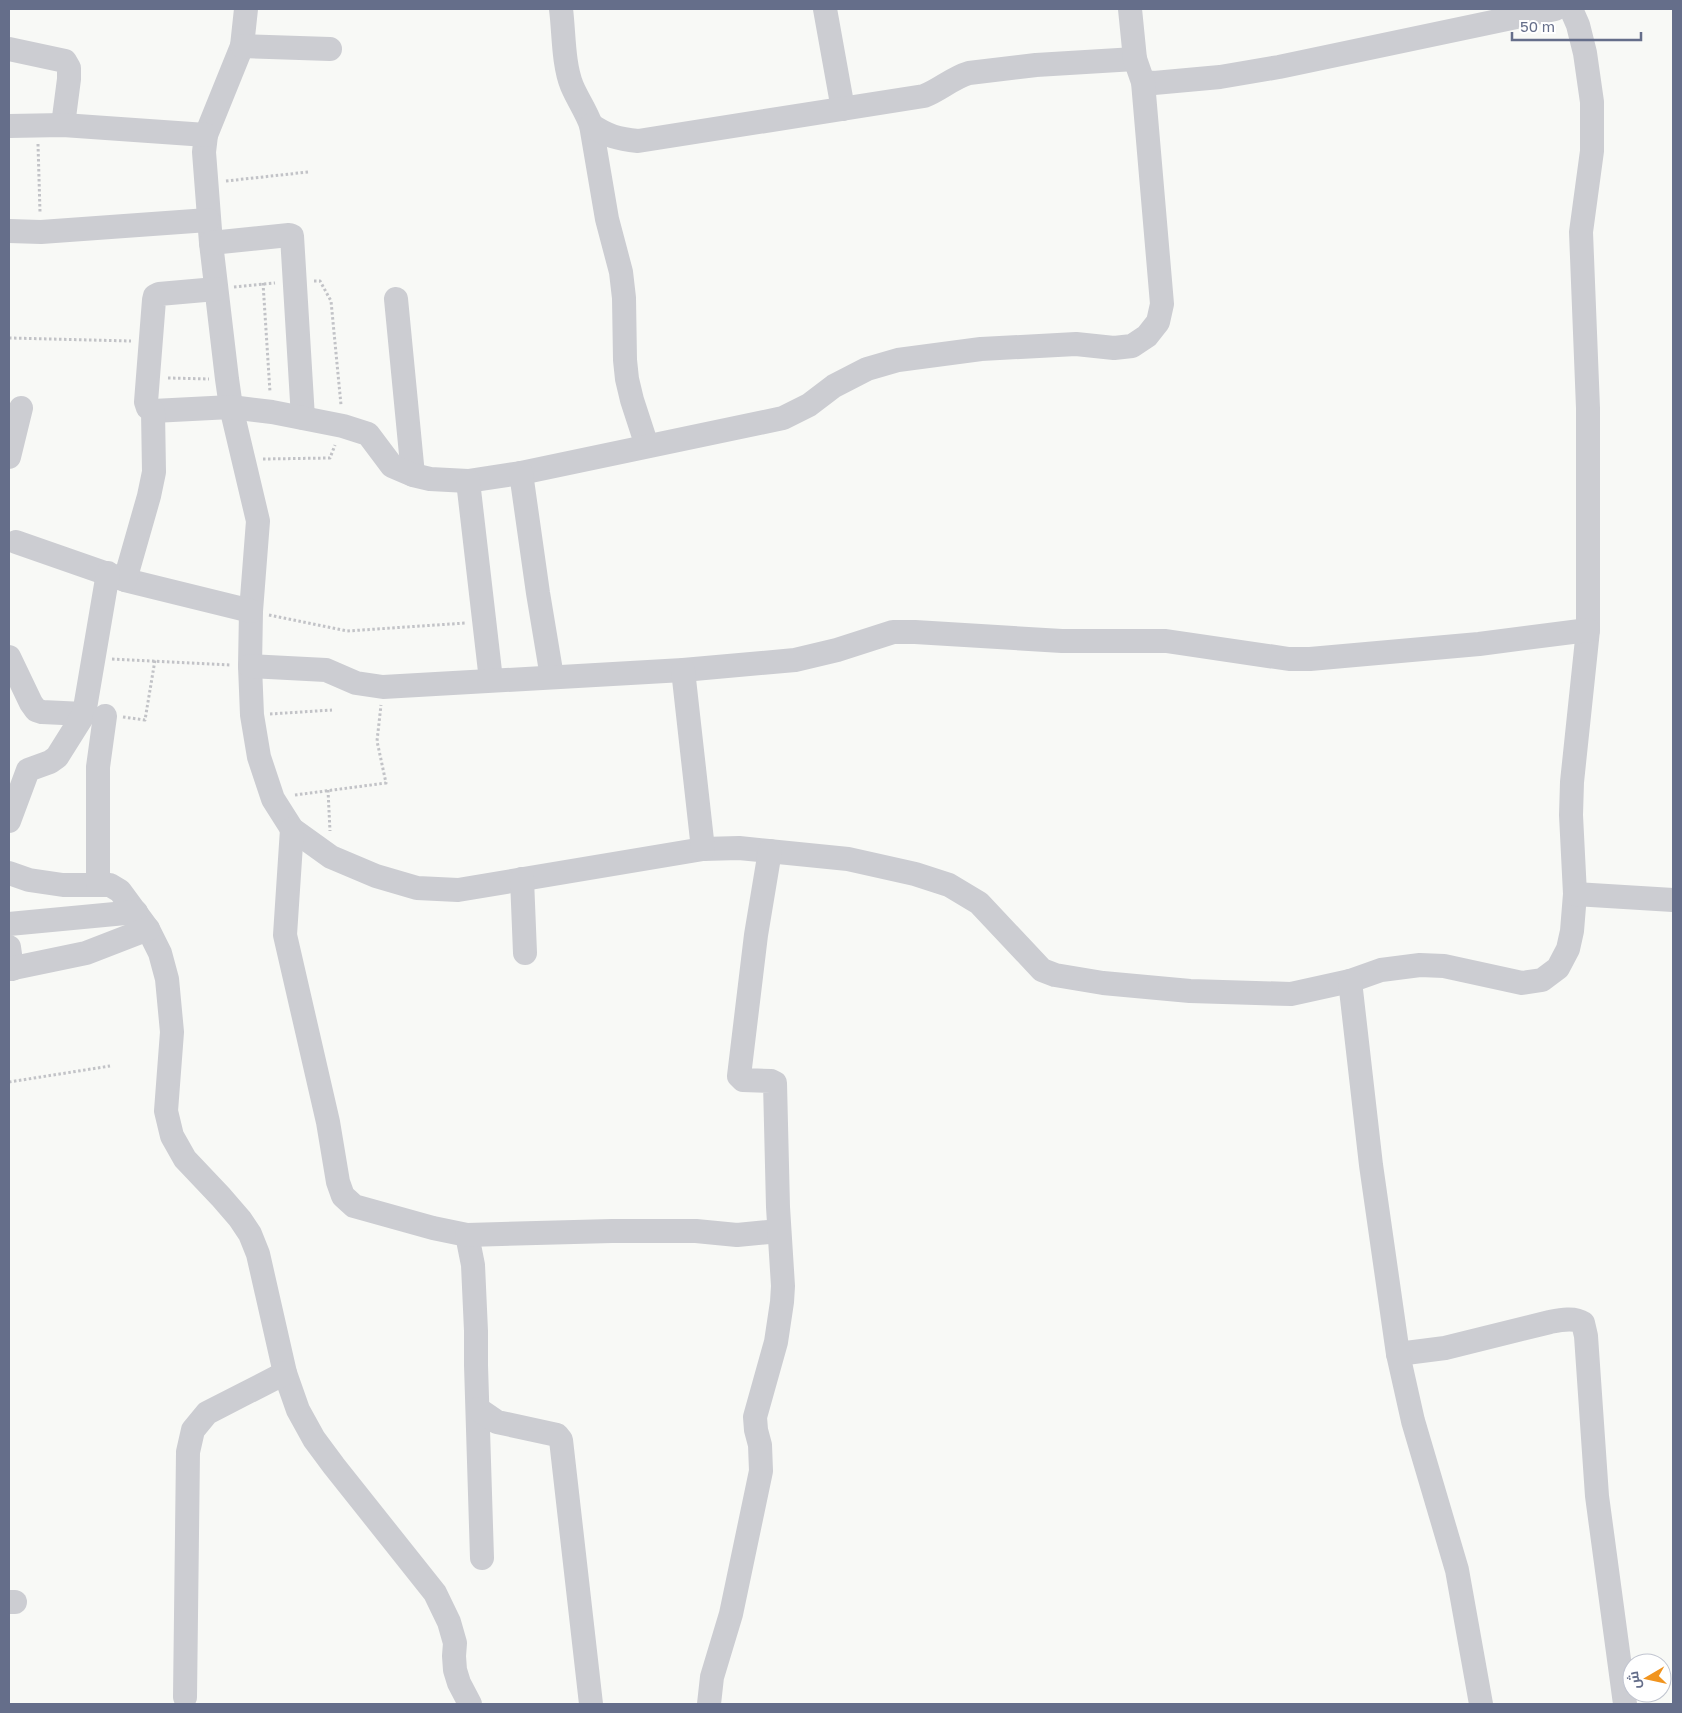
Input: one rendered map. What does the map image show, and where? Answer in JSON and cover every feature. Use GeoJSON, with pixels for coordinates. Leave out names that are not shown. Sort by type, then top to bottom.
{"type":"FeatureCollection","features":[{"type":"Feature","properties":{"kind":"street"},"geometry":{"type":"LineString","coordinates":[[246,9],[242,46],[206,135],[204,152],[208,220],[231,407],[258,521],[250,666],[252,715],[259,757],[273,799],[292,829],[331,857],[376,876],[417,888],[458,890],[703,849],[739,848],[848,859],[915,874],[949,885],[979,903],[1042,970],[1055,975],[1103,983],[1190,992],[1243,994],[1291,994],[1350,981],[1381,970],[1420,965],[1444,966],[1522,982],[1542,980],[1558,968],[1568,949],[1572,931],[1575,894],[1571,815],[1572,782],[1588,630],[1588,408],[1581,232],[1592,151],[1592,102],[1585,53],[1578,25],[1571,9]]}},
{"type":"Feature","properties":{"kind":"street"},"geometry":{"type":"LineString","coordinates":[[561,9],[567,72],[591,125],[607,219],[621,272],[624,298],[627,379],[647,446]]}},
{"type":"Feature","properties":{"kind":"street"},"geometry":{"type":"LineString","coordinates":[[826,9],[843,109]]}},
{"type":"Feature","properties":{"kind":"street"},"geometry":{"type":"LineString","coordinates":[[216,289],[155,296],[146,402],[148,408],[153,411],[231,407],[272,412],[342,426],[368,434],[392,466],[413,476],[430,479],[468,481],[521,473],[783,418],[809,405],[834,386],[858,373],[898,360],[981,349],[1076,344],[1114,348],[1132,346],[1147,336],[1158,322],[1162,304],[1142,82],[1135,59],[1130,9]]}},
{"type":"Feature","properties":{"kind":"street"},"geometry":{"type":"LineString","coordinates":[[1142,82],[1170,82],[1220,77],[1262,70],[1555,9]]}},
{"type":"Feature","properties":{"kind":"street"},"geometry":{"type":"LineString","coordinates":[[242,46],[330,49]]}},
{"type":"Feature","properties":{"kind":"street"},"geometry":{"type":"LineString","coordinates":[[9,49],[65,61],[69,68],[69,79],[63,125]]}},
{"type":"Feature","properties":{"kind":"street"},"geometry":{"type":"LineString","coordinates":[[591,125],[605,135],[621,140],[638,141],[924,96],[935,92],[959,76],[969,73],[1036,65],[1135,59]]}},
{"type":"Feature","properties":{"kind":"street"},"geometry":{"type":"LineString","coordinates":[[9,126],[63,125],[206,135]]}},
{"type":"Feature","properties":{"kind":"street"},"geometry":{"type":"LineString","coordinates":[[9,231],[41,232],[208,220]]}},
{"type":"Feature","properties":{"kind":"street"},"geometry":{"type":"LineString","coordinates":[[211,243],[289,235],[293,239],[303,418]]}},
{"type":"Feature","properties":{"kind":"street"},"geometry":{"type":"LineString","coordinates":[[396,299],[413,476]]}},
{"type":"Feature","properties":{"kind":"street"},"geometry":{"type":"LineString","coordinates":[[9,457],[21,408]]}},
{"type":"Feature","properties":{"kind":"street"},"geometry":{"type":"LineString","coordinates":[[98,884],[98,767],[93,658],[117,577],[149,496],[154,472],[153,411]]}},
{"type":"Feature","properties":{"kind":"street"},"geometry":{"type":"LineString","coordinates":[[521,473],[552,677]]}},
{"type":"Feature","properties":{"kind":"street"},"geometry":{"type":"LineString","coordinates":[[468,481],[490,680]]}},
{"type":"Feature","properties":{"kind":"street"},"geometry":{"type":"LineString","coordinates":[[16,542],[117,577],[252,611]]}},
{"type":"Feature","properties":{"kind":"street"},"geometry":{"type":"LineString","coordinates":[[250,666],[326,670],[356,683],[383,687],[683,670],[795,660],[837,650],[893,632],[1062,641],[1166,641],[1310,659],[1479,644],[1588,630]]}},
{"type":"Feature","properties":{"kind":"street"},"geometry":{"type":"LineString","coordinates":[[9,657],[31,704],[36,710],[95,715]]}},
{"type":"Feature","properties":{"kind":"street"},"geometry":{"type":"LineString","coordinates":[[683,670],[703,849]]}},
{"type":"Feature","properties":{"kind":"street"},"geometry":{"type":"LineString","coordinates":[[9,821],[28,770],[50,762],[57,757],[95,715]]}},
{"type":"Feature","properties":{"kind":"street"},"geometry":{"type":"LineString","coordinates":[[292,829],[285,935],[328,1122],[338,1182],[343,1196],[354,1206],[432,1228],[467,1235],[612,1230],[696,1231],[737,1235],[779,1230]]}},
{"type":"Feature","properties":{"kind":"street"},"geometry":{"type":"LineString","coordinates":[[709,1704],[712,1677],[731,1614],[761,1471],[760,1445],[755,1417],[776,1342],[783,1286],[779,1230],[775,1083],[771,1081],[743,1080],[739,1076],[756,935],[770,851]]}},
{"type":"Feature","properties":{"kind":"street"},"geometry":{"type":"LineString","coordinates":[[9,873],[29,880],[63,885],[110,884],[120,891],[142,921],[160,953],[167,979],[172,1032],[166,1111],[172,1136],[185,1159],[221,1197],[250,1234],[258,1254],[285,1373],[298,1410],[314,1440],[435,1593],[449,1622],[455,1642],[455,1670],[459,1683],[470,1704]]}},
{"type":"Feature","properties":{"kind":"street"},"geometry":{"type":"LineString","coordinates":[[522,879],[525,953]]}},
{"type":"Feature","properties":{"kind":"street"},"geometry":{"type":"LineString","coordinates":[[1575,894],[1673,900]]}},
{"type":"Feature","properties":{"kind":"street"},"geometry":{"type":"LineString","coordinates":[[9,924],[142,921]]}},
{"type":"Feature","properties":{"kind":"street"},"geometry":{"type":"LineString","coordinates":[[10,962],[86,952],[142,921]]}},
{"type":"Feature","properties":{"kind":"street"},"geometry":{"type":"LineString","coordinates":[[1350,981],[1371,1165],[1398,1354],[1413,1421],[1457,1570],[1481,1704]]}},
{"type":"Feature","properties":{"kind":"street"},"geometry":{"type":"LineString","coordinates":[[467,1235],[473,1265],[482,1558]]}},
{"type":"Feature","properties":{"kind":"street"},"geometry":{"type":"LineString","coordinates":[[1398,1354],[1445,1348],[1526,1327],[1567,1319],[1583,1323],[1586,1336],[1598,1496],[1624,1704]]}},
{"type":"Feature","properties":{"kind":"street"},"geometry":{"type":"LineString","coordinates":[[185,1697],[188,1452],[193,1430],[207,1412],[285,1373]]}},
{"type":"Feature","properties":{"kind":"street"},"geometry":{"type":"LineString","coordinates":[[478,1409],[497,1422],[551,1433],[557,1435],[561,1440],[591,1704]]}},
{"type":"Feature","properties":{"kind":"path"},"geometry":{"type":"LineString","coordinates":[[37,126],[41,232]]}},
{"type":"Feature","properties":{"kind":"path"},"geometry":{"type":"LineString","coordinates":[[206,183],[308,172]]}},
{"type":"Feature","properties":{"kind":"path"},"geometry":{"type":"LineString","coordinates":[[243,460],[330,458],[342,426],[331,302],[320,281],[295,282]]}},
{"type":"Feature","properties":{"kind":"path"},"geometry":{"type":"LineString","coordinates":[[216,289],[263,283],[272,412]]}},
{"type":"Feature","properties":{"kind":"path"},"geometry":{"type":"LineString","coordinates":[[9,338],[151,342]]}},
{"type":"Feature","properties":{"kind":"path"},"geometry":{"type":"LineString","coordinates":[[148,378],[227,379]]}},
{"type":"Feature","properties":{"kind":"path"},"geometry":{"type":"LineString","coordinates":[[252,611],[347,631],[484,622]]}},
{"type":"Feature","properties":{"kind":"path"},"geometry":{"type":"LineString","coordinates":[[93,658],[250,666]]}},
{"type":"Feature","properties":{"kind":"path"},"geometry":{"type":"LineString","coordinates":[[95,715],[145,720],[155,660]]}},
{"type":"Feature","properties":{"kind":"path"},"geometry":{"type":"LineString","coordinates":[[273,799],[386,783],[377,741],[383,687]]}},
{"type":"Feature","properties":{"kind":"path"},"geometry":{"type":"LineString","coordinates":[[252,715],[332,710]]}},
{"type":"Feature","properties":{"kind":"path"},"geometry":{"type":"LineString","coordinates":[[328,790],[331,857]]}},
{"type":"Feature","properties":{"kind":"path"},"geometry":{"type":"LineString","coordinates":[[9,1082],[110,1066]]}}]}
